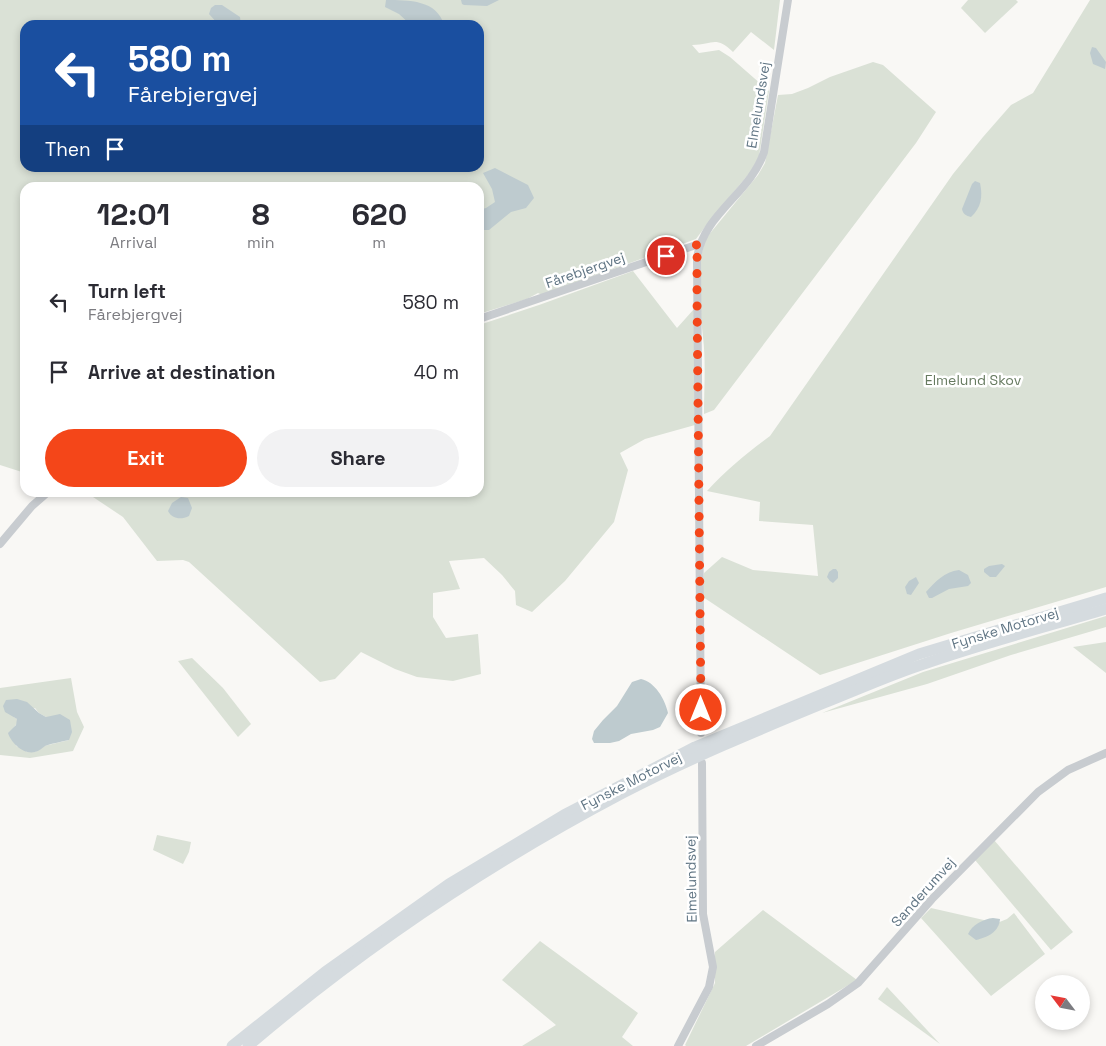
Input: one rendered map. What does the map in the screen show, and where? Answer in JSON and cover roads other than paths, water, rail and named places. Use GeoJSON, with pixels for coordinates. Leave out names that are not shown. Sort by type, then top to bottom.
{"type":"FeatureCollection","features":[{"type":"Feature","properties":{"kind":"highway","name":"Fynske Motorvej"},"geometry":{"type":"LineString","coordinates":[[232,1046],[325,972],[448,884],[564,815],[695,747],[919,654],[1106,598]]}},
{"type":"Feature","properties":{"kind":"highway","name":"Fynske Motorvej"},"geometry":{"type":"LineString","coordinates":[[248,1046],[273,1024],[449,895],[533,843],[625,792],[746,735],[923,664],[1106,609]]}},
{"type":"Feature","properties":{"kind":"street","name":"Elmelundsvej"},"geometry":{"type":"LineString","coordinates":[[701,733],[697,258],[699,244],[706,231],[754,176],[760,164],[764,152],[788,0]]}},
{"type":"Feature","properties":{"kind":"street","name":"Fårebjergvej"},"geometry":{"type":"LineString","coordinates":[[484,318],[699,244]]}},
{"type":"Feature","properties":{"kind":"street"},"geometry":{"type":"LineString","coordinates":[[0,544],[32,506],[42,497]]}},
{"type":"Feature","properties":{"kind":"street","name":"Sanderumvej"},"geometry":{"type":"LineString","coordinates":[[756,1046],[828,1004],[858,983],[932,899],[1038,792],[1068,770],[1106,753]]}},
{"type":"Feature","properties":{"kind":"street","name":"Elmelundsvej"},"geometry":{"type":"LineString","coordinates":[[678,1046],[709,987],[713,968],[703,914],[702,763]]}},
{"type":"Feature","properties":{"kind":"park label","name":"Elmelund Skov"},"geometry":{"type":"Point","coordinates":[973,380]}}]}
